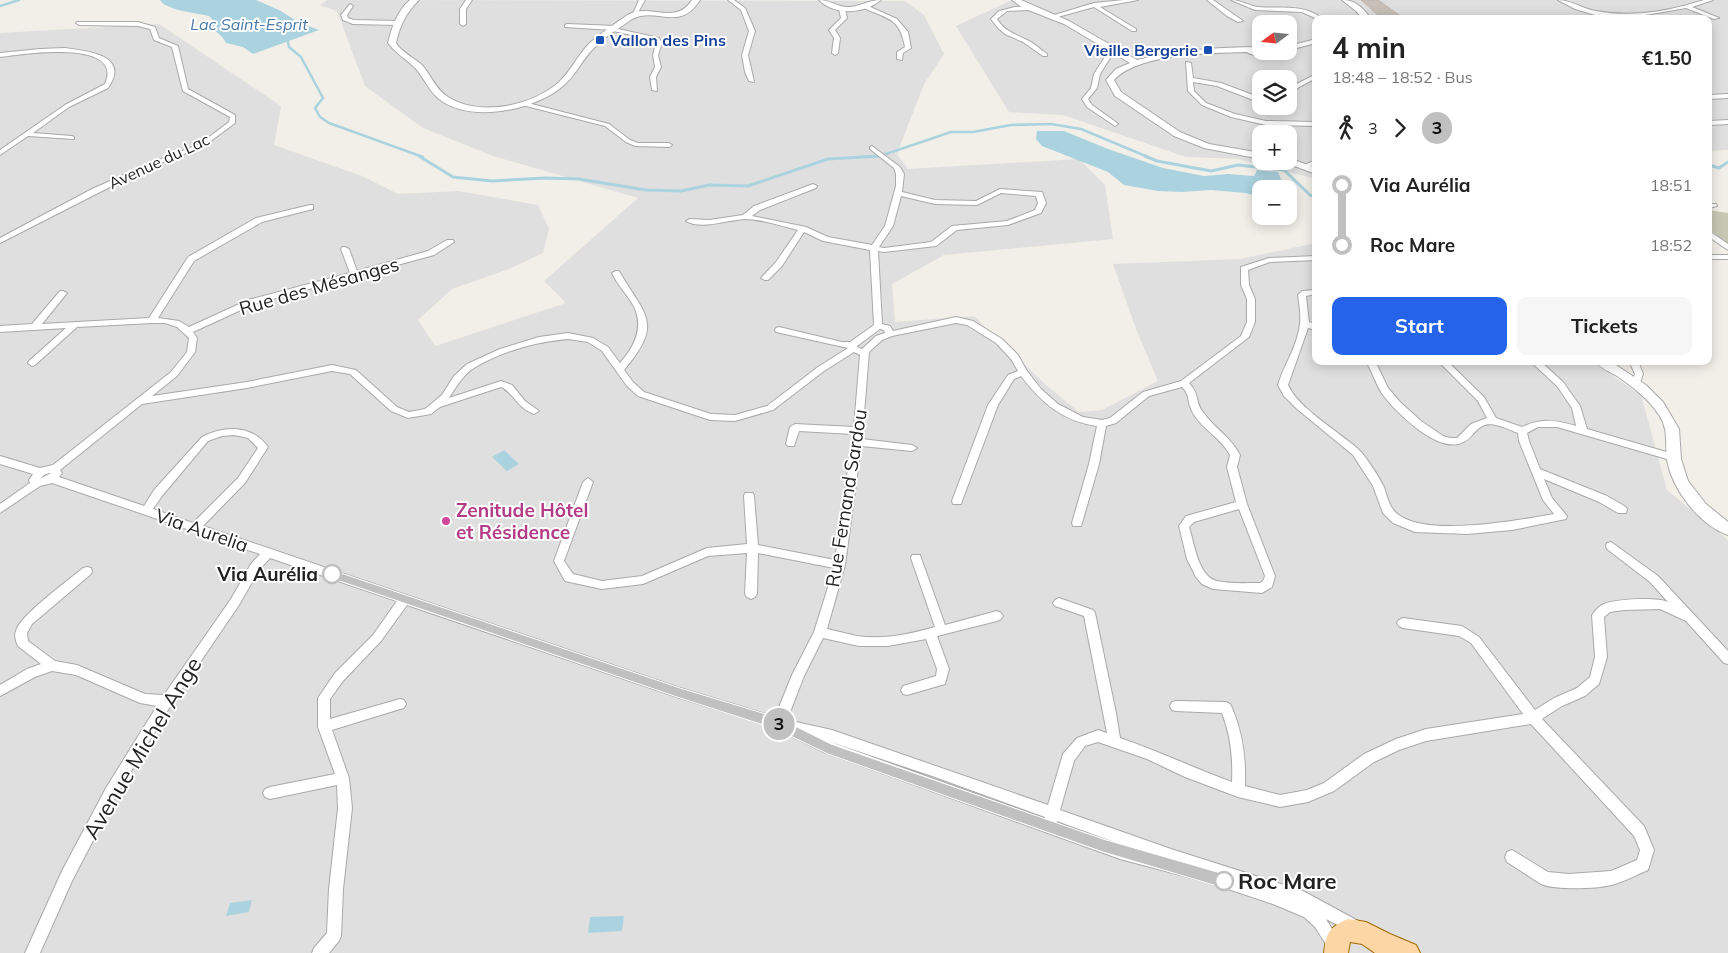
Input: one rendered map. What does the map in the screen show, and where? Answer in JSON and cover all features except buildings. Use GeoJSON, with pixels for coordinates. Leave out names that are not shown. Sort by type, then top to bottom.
{"type":"FeatureCollection","features":[{"type":"Feature","properties":{"kind":"main road"},"geometry":{"type":"LineString","coordinates":[[1335,950],[1338,939],[1345,932],[1358,930],[1377,937],[1388,949],[1408,953]]}},
{"type":"Feature","properties":{"kind":"street"},"geometry":{"type":"LineString","coordinates":[[415,0],[404,10],[392,43],[399,54],[416,65],[442,98],[456,105],[475,109],[524,104],[545,95],[561,84],[592,45],[634,15],[642,0]]}},
{"type":"Feature","properties":{"kind":"street"},"geometry":{"type":"LineString","coordinates":[[463,24],[463,9],[469,0]]}},
{"type":"Feature","properties":{"kind":"street"},"geometry":{"type":"LineString","coordinates":[[634,15],[667,16],[682,14],[692,8],[696,0]]}},
{"type":"Feature","properties":{"kind":"street"},"geometry":{"type":"LineString","coordinates":[[731,0],[743,9],[752,31],[745,55],[748,72],[752,81]]}},
{"type":"Feature","properties":{"kind":"street"},"geometry":{"type":"LineString","coordinates":[[823,0],[842,9],[853,10],[866,7],[877,0]]}},
{"type":"Feature","properties":{"kind":"street"},"geometry":{"type":"LineString","coordinates":[[1016,0],[1086,32],[1136,66]]}},
{"type":"Feature","properties":{"kind":"street"},"geometry":{"type":"LineString","coordinates":[[1054,16],[1094,5],[1135,0]]}},
{"type":"Feature","properties":{"kind":"street"},"geometry":{"type":"LineString","coordinates":[[1210,0],[1228,15],[1240,21]]}},
{"type":"Feature","properties":{"kind":"street"},"geometry":{"type":"LineString","coordinates":[[1234,0],[1255,8],[1303,10],[1313,15]]}},
{"type":"Feature","properties":{"kind":"street"},"geometry":{"type":"LineString","coordinates":[[1341,0],[1354,9],[1358,15]]}},
{"type":"Feature","properties":{"kind":"street"},"geometry":{"type":"LineString","coordinates":[[1346,0],[1364,15]]}},
{"type":"Feature","properties":{"kind":"street"},"geometry":{"type":"LineString","coordinates":[[1561,0],[1579,9],[1621,15],[1687,7],[1710,0]]}},
{"type":"Feature","properties":{"kind":"street"},"geometry":{"type":"LineString","coordinates":[[1080,3],[1086,7]]}},
{"type":"Feature","properties":{"kind":"street"},"geometry":{"type":"LineString","coordinates":[[1094,5],[1134,30]]}},
{"type":"Feature","properties":{"kind":"street"},"geometry":{"type":"LineString","coordinates":[[350,6],[344,15],[345,19],[353,22],[398,23]]}},
{"type":"Feature","properties":{"kind":"street"},"geometry":{"type":"LineString","coordinates":[[866,7],[895,20],[905,32],[908,48],[900,52],[900,59]]}},
{"type":"Feature","properties":{"kind":"street"},"geometry":{"type":"LineString","coordinates":[[1687,7],[1708,15]]}},
{"type":"Feature","properties":{"kind":"street"},"geometry":{"type":"LineString","coordinates":[[1030,8],[1003,11],[996,15],[994,19],[998,27],[1045,55]]}},
{"type":"Feature","properties":{"kind":"street"},"geometry":{"type":"LineString","coordinates":[[835,53],[837,38],[832,30],[844,18],[842,9]]}},
{"type":"Feature","properties":{"kind":"street"},"geometry":{"type":"LineString","coordinates":[[1712,16],[1716,18]]}},
{"type":"Feature","properties":{"kind":"street","name":"Avenue du Lac"},"geometry":{"type":"LineString","coordinates":[[0,241],[95,191],[146,167],[202,145],[232,124],[233,116],[185,90],[176,46],[156,39],[153,28],[138,24],[79,23]]}},
{"type":"Feature","properties":{"kind":"street"},"geometry":{"type":"LineString","coordinates":[[567,26],[616,29],[657,39],[659,43],[655,50],[655,58],[658,67],[653,77],[655,90]]}},
{"type":"Feature","properties":{"kind":"street"},"geometry":{"type":"LineString","coordinates":[[1298,47],[1312,44]]}},
{"type":"Feature","properties":{"kind":"street"},"geometry":{"type":"LineString","coordinates":[[0,56],[50,49],[66,49],[104,58],[108,60],[110,66],[110,81],[106,87],[67,106],[0,153]]}},
{"type":"Feature","properties":{"kind":"street"},"geometry":{"type":"LineString","coordinates":[[1252,50],[1203,51],[1136,66],[1121,74],[1113,87],[1129,103],[1190,140],[1207,146],[1252,154]]}},
{"type":"Feature","properties":{"kind":"street"},"geometry":{"type":"LineString","coordinates":[[1115,52],[1097,74],[1094,88],[1085,99],[1089,106],[1115,124]]}},
{"type":"Feature","properties":{"kind":"street"},"geometry":{"type":"LineString","coordinates":[[1182,57],[1252,52]]}},
{"type":"Feature","properties":{"kind":"street"},"geometry":{"type":"LineString","coordinates":[[1182,57],[1191,80],[1191,91],[1204,104],[1233,116],[1266,123],[1312,124]]}},
{"type":"Feature","properties":{"kind":"street"},"geometry":{"type":"LineString","coordinates":[[1297,86],[1312,78]]}},
{"type":"Feature","properties":{"kind":"street"},"geometry":{"type":"LineString","coordinates":[[1191,80],[1223,86],[1240,95],[1252,98]]}},
{"type":"Feature","properties":{"kind":"street"},"geometry":{"type":"LineString","coordinates":[[1712,97],[1728,96]]}},
{"type":"Feature","properties":{"kind":"street"},"geometry":{"type":"LineString","coordinates":[[524,104],[548,112],[607,125],[628,141],[637,145],[670,145]]}},
{"type":"Feature","properties":{"kind":"street"},"geometry":{"type":"LineString","coordinates":[[1712,123],[1728,122]]}},
{"type":"Feature","properties":{"kind":"street"},"geometry":{"type":"LineString","coordinates":[[26,134],[72,138]]}},
{"type":"Feature","properties":{"kind":"street"},"geometry":{"type":"LineString","coordinates":[[872,148],[897,167],[900,174],[898,193],[889,226],[874,248],[878,326]]}},
{"type":"Feature","properties":{"kind":"street"},"geometry":{"type":"LineString","coordinates":[[1304,166],[1312,163]]}},
{"type":"Feature","properties":{"kind":"street"},"geometry":{"type":"LineString","coordinates":[[1297,164],[1312,169]]}},
{"type":"Feature","properties":{"kind":"street"},"geometry":{"type":"LineString","coordinates":[[745,217],[756,208],[813,186]]}},
{"type":"Feature","properties":{"kind":"street"},"geometry":{"type":"LineString","coordinates":[[690,221],[709,222],[745,217],[778,222],[803,229],[826,239],[884,250],[933,244],[955,228],[1008,223],[1038,211],[1042,203],[1039,194],[1012,191],[1000,191],[977,203],[935,202],[898,193]]}},
{"type":"Feature","properties":{"kind":"street"},"geometry":{"type":"LineString","coordinates":[[152,320],[191,259],[259,220],[310,207]]}},
{"type":"Feature","properties":{"kind":"street"},"geometry":{"type":"LineString","coordinates":[[765,278],[779,264],[803,229]]}},
{"type":"Feature","properties":{"kind":"street"},"geometry":{"type":"LineString","coordinates":[[1712,235],[1728,248]]}},
{"type":"Feature","properties":{"kind":"street","name":"Rue des Mésanges"},"geometry":{"type":"LineString","coordinates":[[189,330],[251,302],[431,254],[450,242]]}},
{"type":"Feature","properties":{"kind":"street"},"geometry":{"type":"LineString","coordinates":[[345,249],[354,274]]}},
{"type":"Feature","properties":{"kind":"street"},"geometry":{"type":"LineString","coordinates":[[1712,257],[1728,257]]}},
{"type":"Feature","properties":{"kind":"street"},"geometry":{"type":"LineString","coordinates":[[779,330],[852,347],[857,352],[865,351],[870,344],[890,334],[956,320],[970,323],[999,341],[1015,357],[1023,372],[1038,391],[1056,406],[1082,420],[1102,423],[1113,422],[1146,394],[1184,383],[1245,337],[1252,322],[1251,299],[1246,285],[1244,269],[1269,260],[1312,260]]}},
{"type":"Feature","properties":{"kind":"street"},"geometry":{"type":"LineString","coordinates":[[616,273],[621,284],[637,304],[643,324],[642,339],[633,354],[620,369]]}},
{"type":"Feature","properties":{"kind":"street"},"geometry":{"type":"LineString","coordinates":[[1312,292],[1302,295],[1305,324],[1302,341],[1283,385],[1287,394],[1356,454],[1378,485],[1387,510],[1397,520],[1415,528],[1467,530],[1512,526],[1562,516],[1548,500],[1524,441],[1522,431]]}},
{"type":"Feature","properties":{"kind":"street"},"geometry":{"type":"LineString","coordinates":[[34,328],[63,293]]}},
{"type":"Feature","properties":{"kind":"street"},"geometry":{"type":"LineString","coordinates":[[0,329],[152,320],[181,324],[189,330],[193,338],[191,352],[174,374],[54,474],[48,469],[0,510]]}},
{"type":"Feature","properties":{"kind":"street"},"geometry":{"type":"LineString","coordinates":[[1305,324],[1312,327]]}},
{"type":"Feature","properties":{"kind":"street"},"geometry":{"type":"LineString","coordinates":[[32,363],[73,326]]}},
{"type":"Feature","properties":{"kind":"street"},"geometry":{"type":"LineString","coordinates":[[878,326],[887,328],[890,334]]}},
{"type":"Feature","properties":{"kind":"street"},"geometry":{"type":"LineString","coordinates":[[142,401],[247,385],[332,368],[354,372],[394,409],[408,415],[428,412],[445,397],[457,378],[470,366],[503,351],[542,339],[568,336],[590,340],[605,349],[630,384],[641,394],[710,417],[735,418],[759,412],[775,405],[878,326]]}},
{"type":"Feature","properties":{"kind":"street","name":"Rue Fernand Sardou"},"geometry":{"type":"LineString","coordinates":[[779,724],[798,675],[820,632],[840,565],[857,436],[865,351]]}},
{"type":"Feature","properties":{"kind":"street"},"geometry":{"type":"LineString","coordinates":[[1372,365],[1384,390],[1398,405],[1434,435],[1446,441],[1457,442],[1472,427],[1482,421],[1493,420],[1522,431],[1537,424],[1557,424],[1674,457]]}},
{"type":"Feature","properties":{"kind":"street"},"geometry":{"type":"LineString","coordinates":[[1446,365],[1481,399],[1493,420]]}},
{"type":"Feature","properties":{"kind":"street"},"geometry":{"type":"LineString","coordinates":[[1539,365],[1560,384],[1577,408],[1582,430]]}},
{"type":"Feature","properties":{"kind":"street"},"geometry":{"type":"LineString","coordinates":[[1607,365],[1636,384],[1665,412],[1674,435],[1674,457],[1678,476],[1686,492],[1702,510],[1728,530]]}},
{"type":"Feature","properties":{"kind":"street"},"geometry":{"type":"LineString","coordinates":[[1635,365],[1638,374],[1636,384]]}},
{"type":"Feature","properties":{"kind":"street"},"geometry":{"type":"LineString","coordinates":[[957,501],[993,405],[1011,377],[1023,372]]}},
{"type":"Feature","properties":{"kind":"street"},"geometry":{"type":"LineString","coordinates":[[1184,383],[1192,392],[1195,408],[1201,418],[1230,445],[1235,455],[1232,467],[1242,504],[1270,576],[1268,584],[1262,588],[1206,582],[1197,572],[1184,526],[1190,519],[1242,504]]}},
{"type":"Feature","properties":{"kind":"street"},"geometry":{"type":"LineString","coordinates":[[437,404],[501,384],[509,387],[522,403],[534,411]]}},
{"type":"Feature","properties":{"kind":"street"},"geometry":{"type":"LineString","coordinates":[[1077,523],[1094,464],[1102,423]]}},
{"type":"Feature","properties":{"kind":"street"},"geometry":{"type":"LineString","coordinates":[[791,444],[794,427],[857,436],[912,448]]}},
{"type":"Feature","properties":{"kind":"street"},"geometry":{"type":"LineString","coordinates":[[147,511],[158,493],[205,439],[223,432],[252,436],[263,447],[256,462],[195,528]]}},
{"type":"Feature","properties":{"kind":"street"},"geometry":{"type":"LineString","coordinates":[[0,460],[38,478]]}},
{"type":"Feature","properties":{"kind":"street"},"geometry":{"type":"LineString","coordinates":[[1536,471],[1603,498],[1622,510]]}},
{"type":"Feature","properties":{"kind":"street","name":"Via Aurelia"},"geometry":{"type":"LineString","coordinates":[[54,474],[195,528],[680,693],[779,724],[828,748],[1052,821],[1303,898],[1346,921],[1358,930]]}},
{"type":"Feature","properties":{"kind":"street"},"geometry":{"type":"LineString","coordinates":[[588,482],[559,561],[569,578],[602,585],[643,580],[707,552],[753,548],[840,565]]}},
{"type":"Feature","properties":{"kind":"street"},"geometry":{"type":"LineString","coordinates":[[749,496],[753,548],[751,594]]}},
{"type":"Feature","properties":{"kind":"street"},"geometry":{"type":"LineString","coordinates":[[1611,546],[1654,579],[1664,599],[1690,618],[1728,659]]}},
{"type":"Feature","properties":{"kind":"street","name":"Avenue Michel Ange"},"geometry":{"type":"LineString","coordinates":[[32,953],[67,876],[111,792],[167,701],[235,602],[255,567],[268,553]]}},
{"type":"Feature","properties":{"kind":"street"},"geometry":{"type":"LineString","coordinates":[[907,690],[941,680],[943,669],[936,631],[916,558]]}},
{"type":"Feature","properties":{"kind":"street"},"geometry":{"type":"LineString","coordinates":[[52,666],[22,643],[21,632],[28,621],[87,571]]}},
{"type":"Feature","properties":{"kind":"street"},"geometry":{"type":"LineString","coordinates":[[319,953],[334,936],[336,889],[345,808],[343,778],[324,727],[324,698],[339,677],[377,638],[405,599]]}},
{"type":"Feature","properties":{"kind":"street"},"geometry":{"type":"LineString","coordinates":[[1052,821],[1068,758],[1081,742],[1098,736],[1150,754],[1190,773],[1238,791],[1280,801],[1308,796],[1329,787],[1369,758],[1396,745],[1426,735],[1533,718],[1558,702],[1581,692],[1595,680],[1601,657],[1598,615],[1607,608],[1664,599]]}},
{"type":"Feature","properties":{"kind":"street"},"geometry":{"type":"LineString","coordinates":[[1059,603],[1089,613],[1110,713],[1114,742]]}},
{"type":"Feature","properties":{"kind":"street"},"geometry":{"type":"LineString","coordinates":[[820,632],[859,641],[888,641],[998,616]]}},
{"type":"Feature","properties":{"kind":"street"},"geometry":{"type":"LineString","coordinates":[[1403,623],[1462,631],[1475,640],[1533,718],[1639,831],[1647,850],[1643,865],[1611,878],[1569,881],[1546,879],[1512,857]]}},
{"type":"Feature","properties":{"kind":"street"},"geometry":{"type":"LineString","coordinates":[[0,691],[31,673],[52,666],[77,670],[144,699],[167,701]]}},
{"type":"Feature","properties":{"kind":"street"},"geometry":{"type":"LineString","coordinates":[[324,727],[400,704]]}},
{"type":"Feature","properties":{"kind":"street"},"geometry":{"type":"LineString","coordinates":[[1176,706],[1226,708],[1234,725],[1240,758],[1238,791]]}},
{"type":"Feature","properties":{"kind":"street"},"geometry":{"type":"LineString","coordinates":[[270,793],[343,778]]}},
{"type":"Feature","properties":{"kind":"street","name":"Via Aurelia"},"geometry":{"type":"LineString","coordinates":[[1052,821],[1120,852],[1207,875],[1309,912],[1320,922],[1335,950]]}},
{"type":"Feature","properties":{"kind":"shaded area"},"geometry":{"type":"Polygon","coordinates":[[[327,0],[905,1],[924,15],[944,54],[924,84],[897,154],[908,169],[1079,159],[1105,185],[1113,239],[944,255],[892,284],[895,322],[974,316],[1046,385],[1079,412],[1102,410],[1158,381],[1136,329],[1113,264],[1240,259],[1312,244],[1312,365],[1597,365],[1641,395],[1667,490],[1728,540],[1728,953],[0,953],[0,33],[159,24],[281,106],[274,145],[362,176],[398,194],[458,191],[538,205],[549,229],[543,253],[509,269],[452,289],[418,320],[435,346],[566,303],[544,281],[638,198],[493,156],[423,128],[365,86],[337,11],[320,5],[327,0]]]}},
{"type":"Feature","properties":{"kind":"shaded area"},"geometry":{"type":"Polygon","coordinates":[[[1012,0],[1728,0],[1728,150],[1712,151],[1712,15],[1312,15],[1312,178],[1281,170],[1297,170],[1297,125],[1252,125],[1252,163],[1238,159],[1186,157],[1063,115],[1009,112],[956,26],[1012,0]]]}},
{"type":"Feature","properties":{"kind":"shaded area"},"geometry":{"type":"Polygon","coordinates":[[[1712,210],[1728,213],[1728,244],[1712,231],[1712,210]]]}},
{"type":"Feature","properties":{"kind":"water","name":"Lac Saint-Esprit"},"geometry":{"type":"Polygon","coordinates":[[[160,0],[256,0],[279,10],[300,23],[319,30],[253,54],[243,47],[226,43],[211,26],[212,19],[209,16],[175,9],[160,0]]]}},
{"type":"Feature","properties":{"kind":"water"},"geometry":{"type":"Polygon","coordinates":[[[1037,131],[1064,131],[1163,168],[1204,176],[1228,174],[1254,176],[1257,170],[1278,172],[1281,180],[1252,180],[1252,195],[1211,190],[1158,191],[1124,185],[1108,172],[1042,146],[1036,139],[1037,131]]]}},
{"type":"Feature","properties":{"kind":"water"},"geometry":{"type":"Polygon","coordinates":[[[504,450],[519,464],[507,471],[492,457],[504,450]]]}},
{"type":"Feature","properties":{"kind":"water"},"geometry":{"type":"Polygon","coordinates":[[[252,900],[249,912],[226,916],[230,903],[252,900]]]}},
{"type":"Feature","properties":{"kind":"water"},"geometry":{"type":"Polygon","coordinates":[[[624,916],[622,931],[588,933],[590,917],[624,916]]]}},
{"type":"Feature","properties":{"kind":"waterway"},"geometry":{"type":"LineString","coordinates":[[0,6],[19,0]]}},
{"type":"Feature","properties":{"kind":"waterway"},"geometry":{"type":"LineString","coordinates":[[285,40],[288,42],[289,47],[301,57],[323,98],[315,108],[320,117],[329,123],[423,157]]}},
{"type":"Feature","properties":{"kind":"waterway"},"geometry":{"type":"LineString","coordinates":[[880,156],[951,132],[973,132],[1011,125],[1051,124],[1081,129],[1148,157]]}},
{"type":"Feature","properties":{"kind":"waterway"},"geometry":{"type":"LineString","coordinates":[[419,156],[453,177],[492,181],[545,178],[579,179],[646,190],[681,191],[709,185],[748,186],[828,159],[880,156]]}},
{"type":"Feature","properties":{"kind":"waterway"},"geometry":{"type":"LineString","coordinates":[[859,157],[880,156]]}},
{"type":"Feature","properties":{"kind":"waterway"},"geometry":{"type":"LineString","coordinates":[[1145,156],[1157,161],[1211,171],[1238,165],[1284,170],[1312,196]]}},
{"type":"Feature","properties":{"kind":"waterway"},"geometry":{"type":"LineString","coordinates":[[1712,166],[1719,168],[1728,162]]}},
{"type":"Feature","properties":{"kind":"bus line","name":"3"},"geometry":{"type":"LineString","coordinates":[[332,574],[680,693],[779,724],[828,748],[1120,852],[1224,881]]}},
{"type":"Feature","properties":{"kind":"place","name":"Vallon des Pins"},"geometry":{"type":"Point","coordinates":[600,40]}},
{"type":"Feature","properties":{"kind":"place","name":"Vieille Bergerie"},"geometry":{"type":"Point","coordinates":[1208,50]}},
{"type":"Feature","properties":{"kind":"place","name":"Zenitude Hôtel et Résidence"},"geometry":{"type":"Point","coordinates":[446,521]}},
{"type":"Feature","properties":{"kind":"place","name":"Via Aurélia"},"geometry":{"type":"Point","coordinates":[332,574]}},
{"type":"Feature","properties":{"kind":"place","name":"Roc Mare"},"geometry":{"type":"Point","coordinates":[1224,881]}}]}
